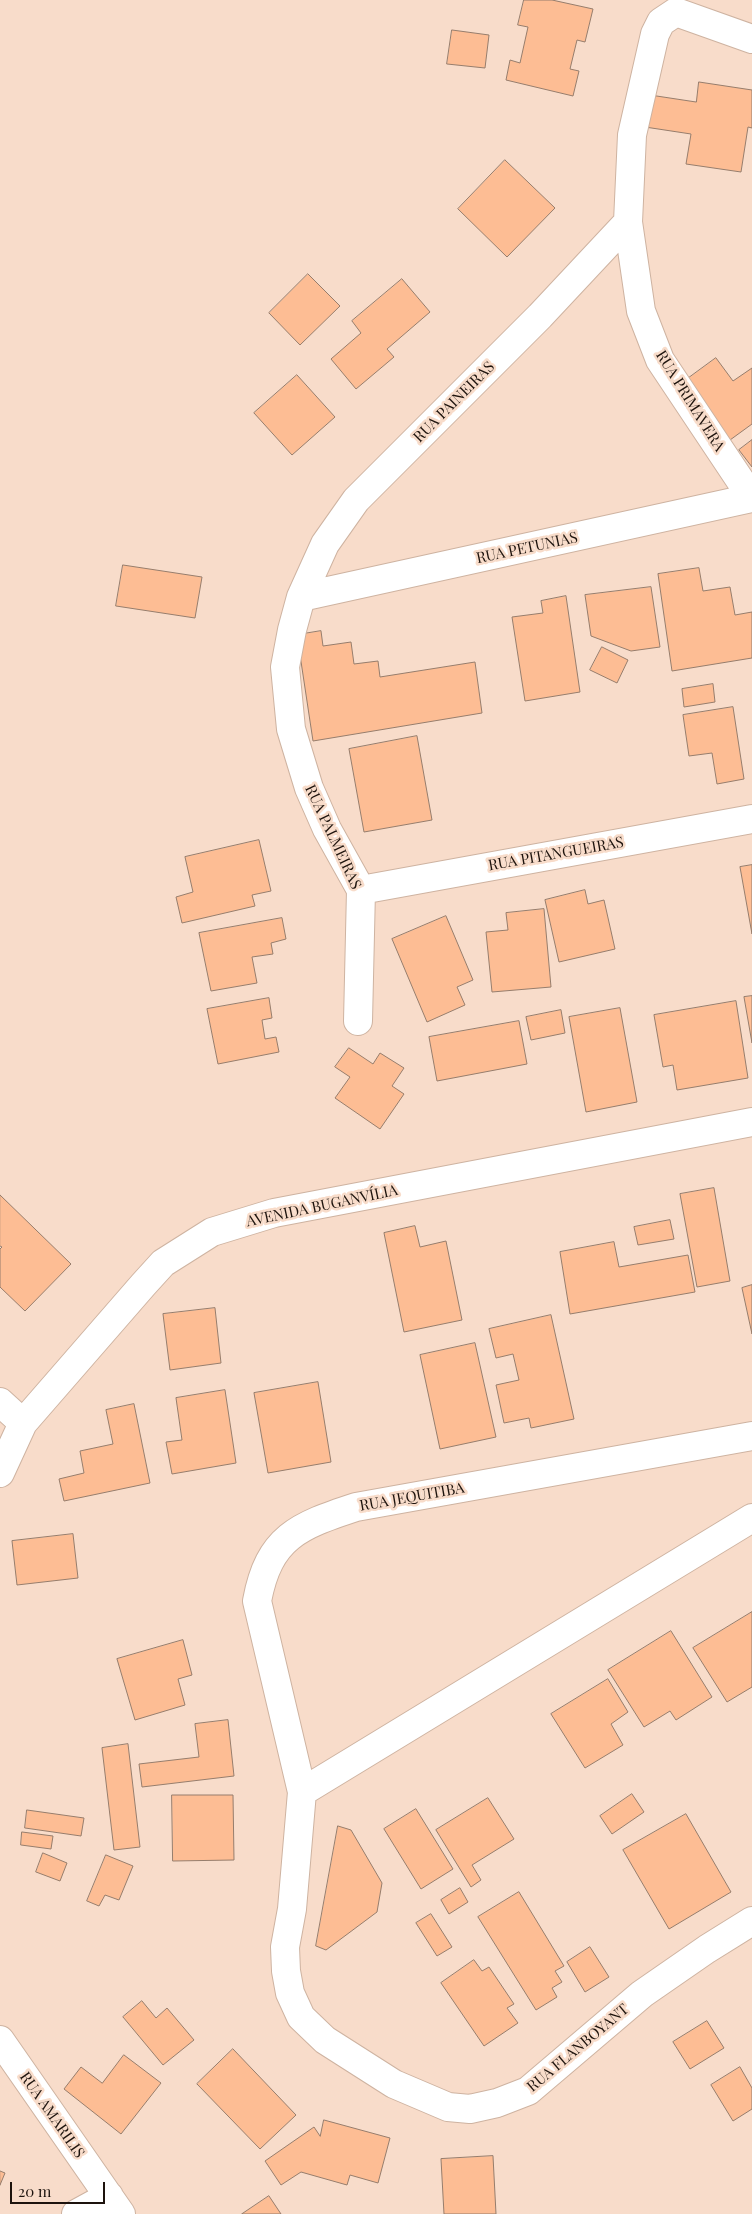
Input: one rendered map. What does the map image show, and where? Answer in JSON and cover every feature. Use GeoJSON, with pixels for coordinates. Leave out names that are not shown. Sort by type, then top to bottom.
{"type":"FeatureCollection","features":[{"type":"Feature","properties":{"kind":"street","name":"RUA PRIMAVERA"},"geometry":{"type":"LineString","coordinates":[[752,39],[676,12],[661,22],[655,34],[632,135],[628,222],[642,311],[660,360],[752,498]]}},
{"type":"Feature","properties":{"kind":"street","name":"RUA PAINEIRAS"},"geometry":{"type":"LineString","coordinates":[[302,597],[325,544],[356,500],[540,316],[628,222]]}},
{"type":"Feature","properties":{"kind":"street","name":"RUA PETUNIAS"},"geometry":{"type":"LineString","coordinates":[[302,597],[752,498]]}},
{"type":"Feature","properties":{"kind":"street","name":"RUA PALMEIRAS"},"geometry":{"type":"LineString","coordinates":[[302,597],[292,630],[285,667],[291,729],[309,788],[328,829],[361,890],[358,1021]]}},
{"type":"Feature","properties":{"kind":"street","name":"RUA PITANGUEIRAS"},"geometry":{"type":"LineString","coordinates":[[361,890],[752,819]]}},
{"type":"Feature","properties":{"kind":"street","name":"AVENIDA BUGANVÍLIA"},"geometry":{"type":"LineString","coordinates":[[0,1473],[22,1423],[163,1263],[212,1232],[274,1213],[752,1122]]}},
{"type":"Feature","properties":{"kind":"street"},"geometry":{"type":"LineString","coordinates":[[0,1402],[22,1423]]}},
{"type":"Feature","properties":{"kind":"street","name":"RUA JEQUITIBA"},"geometry":{"type":"LineString","coordinates":[[289,1738],[257,1601],[262,1576],[272,1555],[292,1533],[318,1519],[356,1507],[752,1436]]}},
{"type":"Feature","properties":{"kind":"street"},"geometry":{"type":"LineString","coordinates":[[302,1792],[752,1518]]}},
{"type":"Feature","properties":{"kind":"street","name":"RUA FLANBOYANT"},"geometry":{"type":"LineString","coordinates":[[289,1738],[302,1792],[294,1892],[286,1948],[286,1971],[290,1994],[302,2017],[326,2040],[394,2084],[448,2106],[470,2109],[497,2103],[528,2091],[642,1994],[707,1949],[752,1921]]}},
{"type":"Feature","properties":{"kind":"street","name":"RUA AMARILIS"},"geometry":{"type":"LineString","coordinates":[[0,2040],[115,2205]]}},
{"type":"Feature","properties":{"kind":"street"},"geometry":{"type":"LineString","coordinates":[[76,2214],[115,2205]]}},
{"type":"Feature","properties":{"kind":"building"},"geometry":{"type":"Polygon","coordinates":[[[524,0],[552,0],[593,9],[585,42],[577,40],[570,69],[579,71],[573,96],[506,80],[510,60],[520,63],[528,27],[518,25],[524,0]]]}},
{"type":"Feature","properties":{"kind":"building"},"geometry":{"type":"Polygon","coordinates":[[[452,30],[489,35],[485,68],[447,64],[452,30]]]}},
{"type":"Feature","properties":{"kind":"building"},"geometry":{"type":"Polygon","coordinates":[[[699,82],[752,90],[752,128],[748,127],[741,172],[686,164],[691,134],[645,127],[650,95],[696,102],[699,82]]]}},
{"type":"Feature","properties":{"kind":"building"},"geometry":{"type":"Polygon","coordinates":[[[505,160],[555,208],[507,257],[458,209],[505,160]]]}},
{"type":"Feature","properties":{"kind":"building"},"geometry":{"type":"Polygon","coordinates":[[[308,274],[340,306],[300,345],[269,313],[308,274]]]}},
{"type":"Feature","properties":{"kind":"building"},"geometry":{"type":"Polygon","coordinates":[[[402,279],[430,312],[387,349],[394,357],[356,389],[331,359],[361,333],[352,321],[402,279]]]}},
{"type":"Feature","properties":{"kind":"building"},"geometry":{"type":"Polygon","coordinates":[[[716,358],[733,381],[752,368],[752,424],[730,440],[686,380],[716,358]]]}},
{"type":"Feature","properties":{"kind":"building"},"geometry":{"type":"Polygon","coordinates":[[[297,375],[335,417],[292,455],[254,413],[297,375]]]}},
{"type":"Feature","properties":{"kind":"building"},"geometry":{"type":"Polygon","coordinates":[[[752,440],[752,467],[739,450],[752,440]]]}},
{"type":"Feature","properties":{"kind":"building"},"geometry":{"type":"Polygon","coordinates":[[[123,565],[202,577],[195,618],[116,606],[123,565]]]}},
{"type":"Feature","properties":{"kind":"building"},"geometry":{"type":"Polygon","coordinates":[[[699,568],[703,591],[730,587],[735,615],[752,612],[752,658],[672,671],[658,574],[699,568]]]}},
{"type":"Feature","properties":{"kind":"building"},"geometry":{"type":"Polygon","coordinates":[[[651,587],[660,647],[631,651],[591,636],[585,595],[651,587]]]}},
{"type":"Feature","properties":{"kind":"building"},"geometry":{"type":"Polygon","coordinates":[[[566,596],[580,692],[525,701],[512,617],[543,613],[541,601],[566,596]]]}},
{"type":"Feature","properties":{"kind":"building"},"geometry":{"type":"Polygon","coordinates":[[[321,631],[323,646],[351,642],[354,664],[378,661],[380,677],[475,662],[482,713],[313,741],[297,635],[321,631]]]}},
{"type":"Feature","properties":{"kind":"building"},"geometry":{"type":"Polygon","coordinates":[[[602,647],[628,660],[617,683],[590,670],[602,647]]]}},
{"type":"Feature","properties":{"kind":"building"},"geometry":{"type":"Polygon","coordinates":[[[713,684],[715,702],[684,707],[682,689],[713,684]]]}},
{"type":"Feature","properties":{"kind":"building"},"geometry":{"type":"Polygon","coordinates":[[[733,707],[744,779],[717,784],[712,753],[689,756],[683,715],[733,707]]]}},
{"type":"Feature","properties":{"kind":"building"},"geometry":{"type":"Polygon","coordinates":[[[417,736],[432,820],[364,832],[349,749],[417,736]]]}},
{"type":"Feature","properties":{"kind":"building"},"geometry":{"type":"Polygon","coordinates":[[[259,840],[271,891],[252,895],[255,906],[182,923],[176,897],[193,892],[185,857],[259,840]]]}},
{"type":"Feature","properties":{"kind":"building"},"geometry":{"type":"Polygon","coordinates":[[[752,865],[752,934],[740,867],[752,865]]]}},
{"type":"Feature","properties":{"kind":"building"},"geometry":{"type":"Polygon","coordinates":[[[585,890],[588,904],[604,900],[615,949],[559,962],[545,900],[585,890]]]}},
{"type":"Feature","properties":{"kind":"building"},"geometry":{"type":"Polygon","coordinates":[[[544,909],[551,987],[492,992],[486,932],[508,930],[506,913],[544,909]]]}},
{"type":"Feature","properties":{"kind":"building"},"geometry":{"type":"Polygon","coordinates":[[[446,916],[473,980],[457,987],[465,1005],[427,1022],[392,939],[446,916]]]}},
{"type":"Feature","properties":{"kind":"building"},"geometry":{"type":"Polygon","coordinates":[[[282,918],[286,939],[271,943],[273,954],[252,957],[257,983],[211,991],[199,933],[282,918]]]}},
{"type":"Feature","properties":{"kind":"building"},"geometry":{"type":"Polygon","coordinates":[[[752,996],[752,1043],[744,997],[752,996]]]}},
{"type":"Feature","properties":{"kind":"building"},"geometry":{"type":"Polygon","coordinates":[[[269,998],[272,1018],[262,1020],[265,1039],[276,1037],[279,1052],[218,1064],[207,1009],[269,998]]]}},
{"type":"Feature","properties":{"kind":"building"},"geometry":{"type":"Polygon","coordinates":[[[736,1001],[748,1078],[677,1090],[673,1065],[663,1067],[654,1015],[736,1001]]]}},
{"type":"Feature","properties":{"kind":"building"},"geometry":{"type":"Polygon","coordinates":[[[620,1008],[637,1102],[586,1112],[569,1017],[620,1008]]]}},
{"type":"Feature","properties":{"kind":"building"},"geometry":{"type":"Polygon","coordinates":[[[561,1010],[565,1033],[531,1040],[526,1017],[561,1010]]]}},
{"type":"Feature","properties":{"kind":"building"},"geometry":{"type":"Polygon","coordinates":[[[519,1021],[527,1064],[437,1081],[429,1037],[519,1021]]]}},
{"type":"Feature","properties":{"kind":"building"},"geometry":{"type":"Polygon","coordinates":[[[349,1048],[373,1064],[380,1053],[404,1068],[392,1086],[404,1094],[380,1129],[335,1098],[350,1077],[335,1067],[349,1048]]]}},
{"type":"Feature","properties":{"kind":"building"},"geometry":{"type":"Polygon","coordinates":[[[714,1188],[730,1281],[697,1287],[680,1194],[714,1188]]]}},
{"type":"Feature","properties":{"kind":"building"},"geometry":{"type":"Polygon","coordinates":[[[0,1195],[71,1264],[25,1311],[0,1287],[0,1249],[2,1247],[0,1246],[0,1195]]]}},
{"type":"Feature","properties":{"kind":"building"},"geometry":{"type":"Polygon","coordinates":[[[670,1220],[674,1239],[638,1245],[634,1227],[670,1220]]]}},
{"type":"Feature","properties":{"kind":"building"},"geometry":{"type":"Polygon","coordinates":[[[415,1226],[420,1247],[446,1241],[462,1320],[404,1332],[384,1233],[415,1226]]]}},
{"type":"Feature","properties":{"kind":"building"},"geometry":{"type":"Polygon","coordinates":[[[614,1242],[619,1267],[688,1255],[695,1292],[570,1314],[560,1252],[614,1242]]]}},
{"type":"Feature","properties":{"kind":"building"},"geometry":{"type":"Polygon","coordinates":[[[752,1285],[752,1334],[742,1288],[752,1285]]]}},
{"type":"Feature","properties":{"kind":"building"},"geometry":{"type":"Polygon","coordinates":[[[215,1308],[221,1363],[170,1370],[163,1314],[215,1308]]]}},
{"type":"Feature","properties":{"kind":"building"},"geometry":{"type":"Polygon","coordinates":[[[551,1315],[574,1419],[531,1428],[529,1418],[504,1423],[496,1385],[519,1380],[513,1354],[496,1358],[489,1329],[551,1315]]]}},
{"type":"Feature","properties":{"kind":"building"},"geometry":{"type":"Polygon","coordinates":[[[475,1343],[496,1437],[440,1449],[420,1355],[475,1343]]]}},
{"type":"Feature","properties":{"kind":"building"},"geometry":{"type":"Polygon","coordinates":[[[318,1382],[331,1462],[268,1473],[254,1393],[318,1382]]]}},
{"type":"Feature","properties":{"kind":"building"},"geometry":{"type":"Polygon","coordinates":[[[225,1390],[236,1463],[172,1474],[166,1442],[182,1440],[176,1398],[225,1390]]]}},
{"type":"Feature","properties":{"kind":"building"},"geometry":{"type":"Polygon","coordinates":[[[134,1404],[150,1483],[64,1501],[59,1479],[84,1473],[80,1451],[113,1444],[106,1410],[134,1404]]]}},
{"type":"Feature","properties":{"kind":"building"},"geometry":{"type":"Polygon","coordinates":[[[73,1534],[78,1578],[17,1585],[12,1541],[73,1534]]]}},
{"type":"Feature","properties":{"kind":"building"},"geometry":{"type":"Polygon","coordinates":[[[752,1612],[752,1687],[727,1702],[693,1648],[752,1612]]]}},
{"type":"Feature","properties":{"kind":"building"},"geometry":{"type":"Polygon","coordinates":[[[671,1631],[712,1697],[676,1720],[670,1711],[644,1727],[608,1670],[671,1631]]]}},
{"type":"Feature","properties":{"kind":"building"},"geometry":{"type":"Polygon","coordinates":[[[183,1640],[192,1675],[178,1679],[185,1705],[135,1720],[117,1659],[183,1640]]]}},
{"type":"Feature","properties":{"kind":"building"},"geometry":{"type":"Polygon","coordinates":[[[608,1679],[628,1712],[611,1724],[623,1745],[585,1768],[551,1714],[608,1679]]]}},
{"type":"Feature","properties":{"kind":"building"},"geometry":{"type":"Polygon","coordinates":[[[228,1720],[234,1776],[142,1787],[139,1764],[199,1757],[195,1724],[228,1720]]]}},
{"type":"Feature","properties":{"kind":"building"},"geometry":{"type":"Polygon","coordinates":[[[128,1744],[140,1847],[114,1850],[102,1748],[128,1744]]]}},
{"type":"Feature","properties":{"kind":"building"},"geometry":{"type":"Polygon","coordinates":[[[632,1794],[644,1812],[612,1834],[600,1816],[632,1794]]]}},
{"type":"Feature","properties":{"kind":"building"},"geometry":{"type":"Polygon","coordinates":[[[172,1795],[233,1795],[234,1860],[173,1861],[172,1795]]]}},
{"type":"Feature","properties":{"kind":"building"},"geometry":{"type":"Polygon","coordinates":[[[488,1798],[514,1839],[472,1865],[481,1880],[471,1887],[436,1830],[488,1798]]]}},
{"type":"Feature","properties":{"kind":"building"},"geometry":{"type":"Polygon","coordinates":[[[416,1809],[453,1869],[421,1889],[384,1829],[416,1809]]]}},
{"type":"Feature","properties":{"kind":"building"},"geometry":{"type":"Polygon","coordinates":[[[27,1810],[84,1818],[81,1836],[25,1828],[27,1810]]]}},
{"type":"Feature","properties":{"kind":"building"},"geometry":{"type":"Polygon","coordinates":[[[686,1814],[731,1892],[669,1929],[623,1850],[686,1814]]]}},
{"type":"Feature","properties":{"kind":"building"},"geometry":{"type":"Polygon","coordinates":[[[338,1826],[351,1830],[382,1883],[377,1912],[326,1950],[316,1946],[338,1826]]]}},
{"type":"Feature","properties":{"kind":"building"},"geometry":{"type":"Polygon","coordinates":[[[22,1832],[53,1836],[51,1849],[21,1845],[22,1832]]]}},
{"type":"Feature","properties":{"kind":"building"},"geometry":{"type":"Polygon","coordinates":[[[43,1853],[67,1863],[60,1881],[36,1872],[43,1853]]]}},
{"type":"Feature","properties":{"kind":"building"},"geometry":{"type":"Polygon","coordinates":[[[106,1855],[133,1866],[119,1900],[105,1895],[99,1906],[87,1901],[106,1855]]]}},
{"type":"Feature","properties":{"kind":"building"},"geometry":{"type":"Polygon","coordinates":[[[460,1888],[468,1902],[449,1914],[441,1900],[460,1888]]]}},
{"type":"Feature","properties":{"kind":"building"},"geometry":{"type":"Polygon","coordinates":[[[519,1892],[564,1966],[555,1971],[562,1982],[552,1988],[557,1997],[536,2010],[478,1917],[519,1892]]]}},
{"type":"Feature","properties":{"kind":"building"},"geometry":{"type":"Polygon","coordinates":[[[431,1914],[452,1947],[437,1956],[416,1923],[431,1914]]]}},
{"type":"Feature","properties":{"kind":"building"},"geometry":{"type":"Polygon","coordinates":[[[590,1947],[609,1977],[585,1992],[567,1962],[590,1947]]]}},
{"type":"Feature","properties":{"kind":"building"},"geometry":{"type":"Polygon","coordinates":[[[474,1960],[482,1971],[489,1967],[514,2004],[507,2008],[518,2023],[484,2046],[441,1983],[474,1960]]]}},
{"type":"Feature","properties":{"kind":"building"},"geometry":{"type":"Polygon","coordinates":[[[142,2001],[156,2018],[167,2008],[194,2040],[163,2065],[123,2017],[142,2001]]]}},
{"type":"Feature","properties":{"kind":"building"},"geometry":{"type":"Polygon","coordinates":[[[707,2021],[724,2048],[690,2069],[673,2042],[707,2021]]]}},
{"type":"Feature","properties":{"kind":"building"},"geometry":{"type":"Polygon","coordinates":[[[233,2049],[296,2115],[260,2149],[197,2084],[233,2049]]]}},
{"type":"Feature","properties":{"kind":"building"},"geometry":{"type":"Polygon","coordinates":[[[124,2055],[161,2083],[121,2134],[64,2089],[81,2067],[102,2083],[124,2055]]]}},
{"type":"Feature","properties":{"kind":"building"},"geometry":{"type":"Polygon","coordinates":[[[740,2067],[752,2088],[752,2109],[733,2121],[711,2085],[740,2067]]]}},
{"type":"Feature","properties":{"kind":"building"},"geometry":{"type":"Polygon","coordinates":[[[324,2120],[390,2138],[378,2183],[350,2175],[347,2185],[301,2172],[281,2185],[265,2161],[314,2127],[320,2136],[324,2120]]]}},
{"type":"Feature","properties":{"kind":"building"},"geometry":{"type":"Polygon","coordinates":[[[493,2156],[496,2214],[444,2214],[441,2159],[493,2156]]]}},
{"type":"Feature","properties":{"kind":"building"},"geometry":{"type":"Polygon","coordinates":[[[0,2171],[5,2173],[0,2185],[0,2171]]]}},
{"type":"Feature","properties":{"kind":"building"},"geometry":{"type":"Polygon","coordinates":[[[269,2196],[281,2214],[242,2214],[269,2196]]]}}]}
